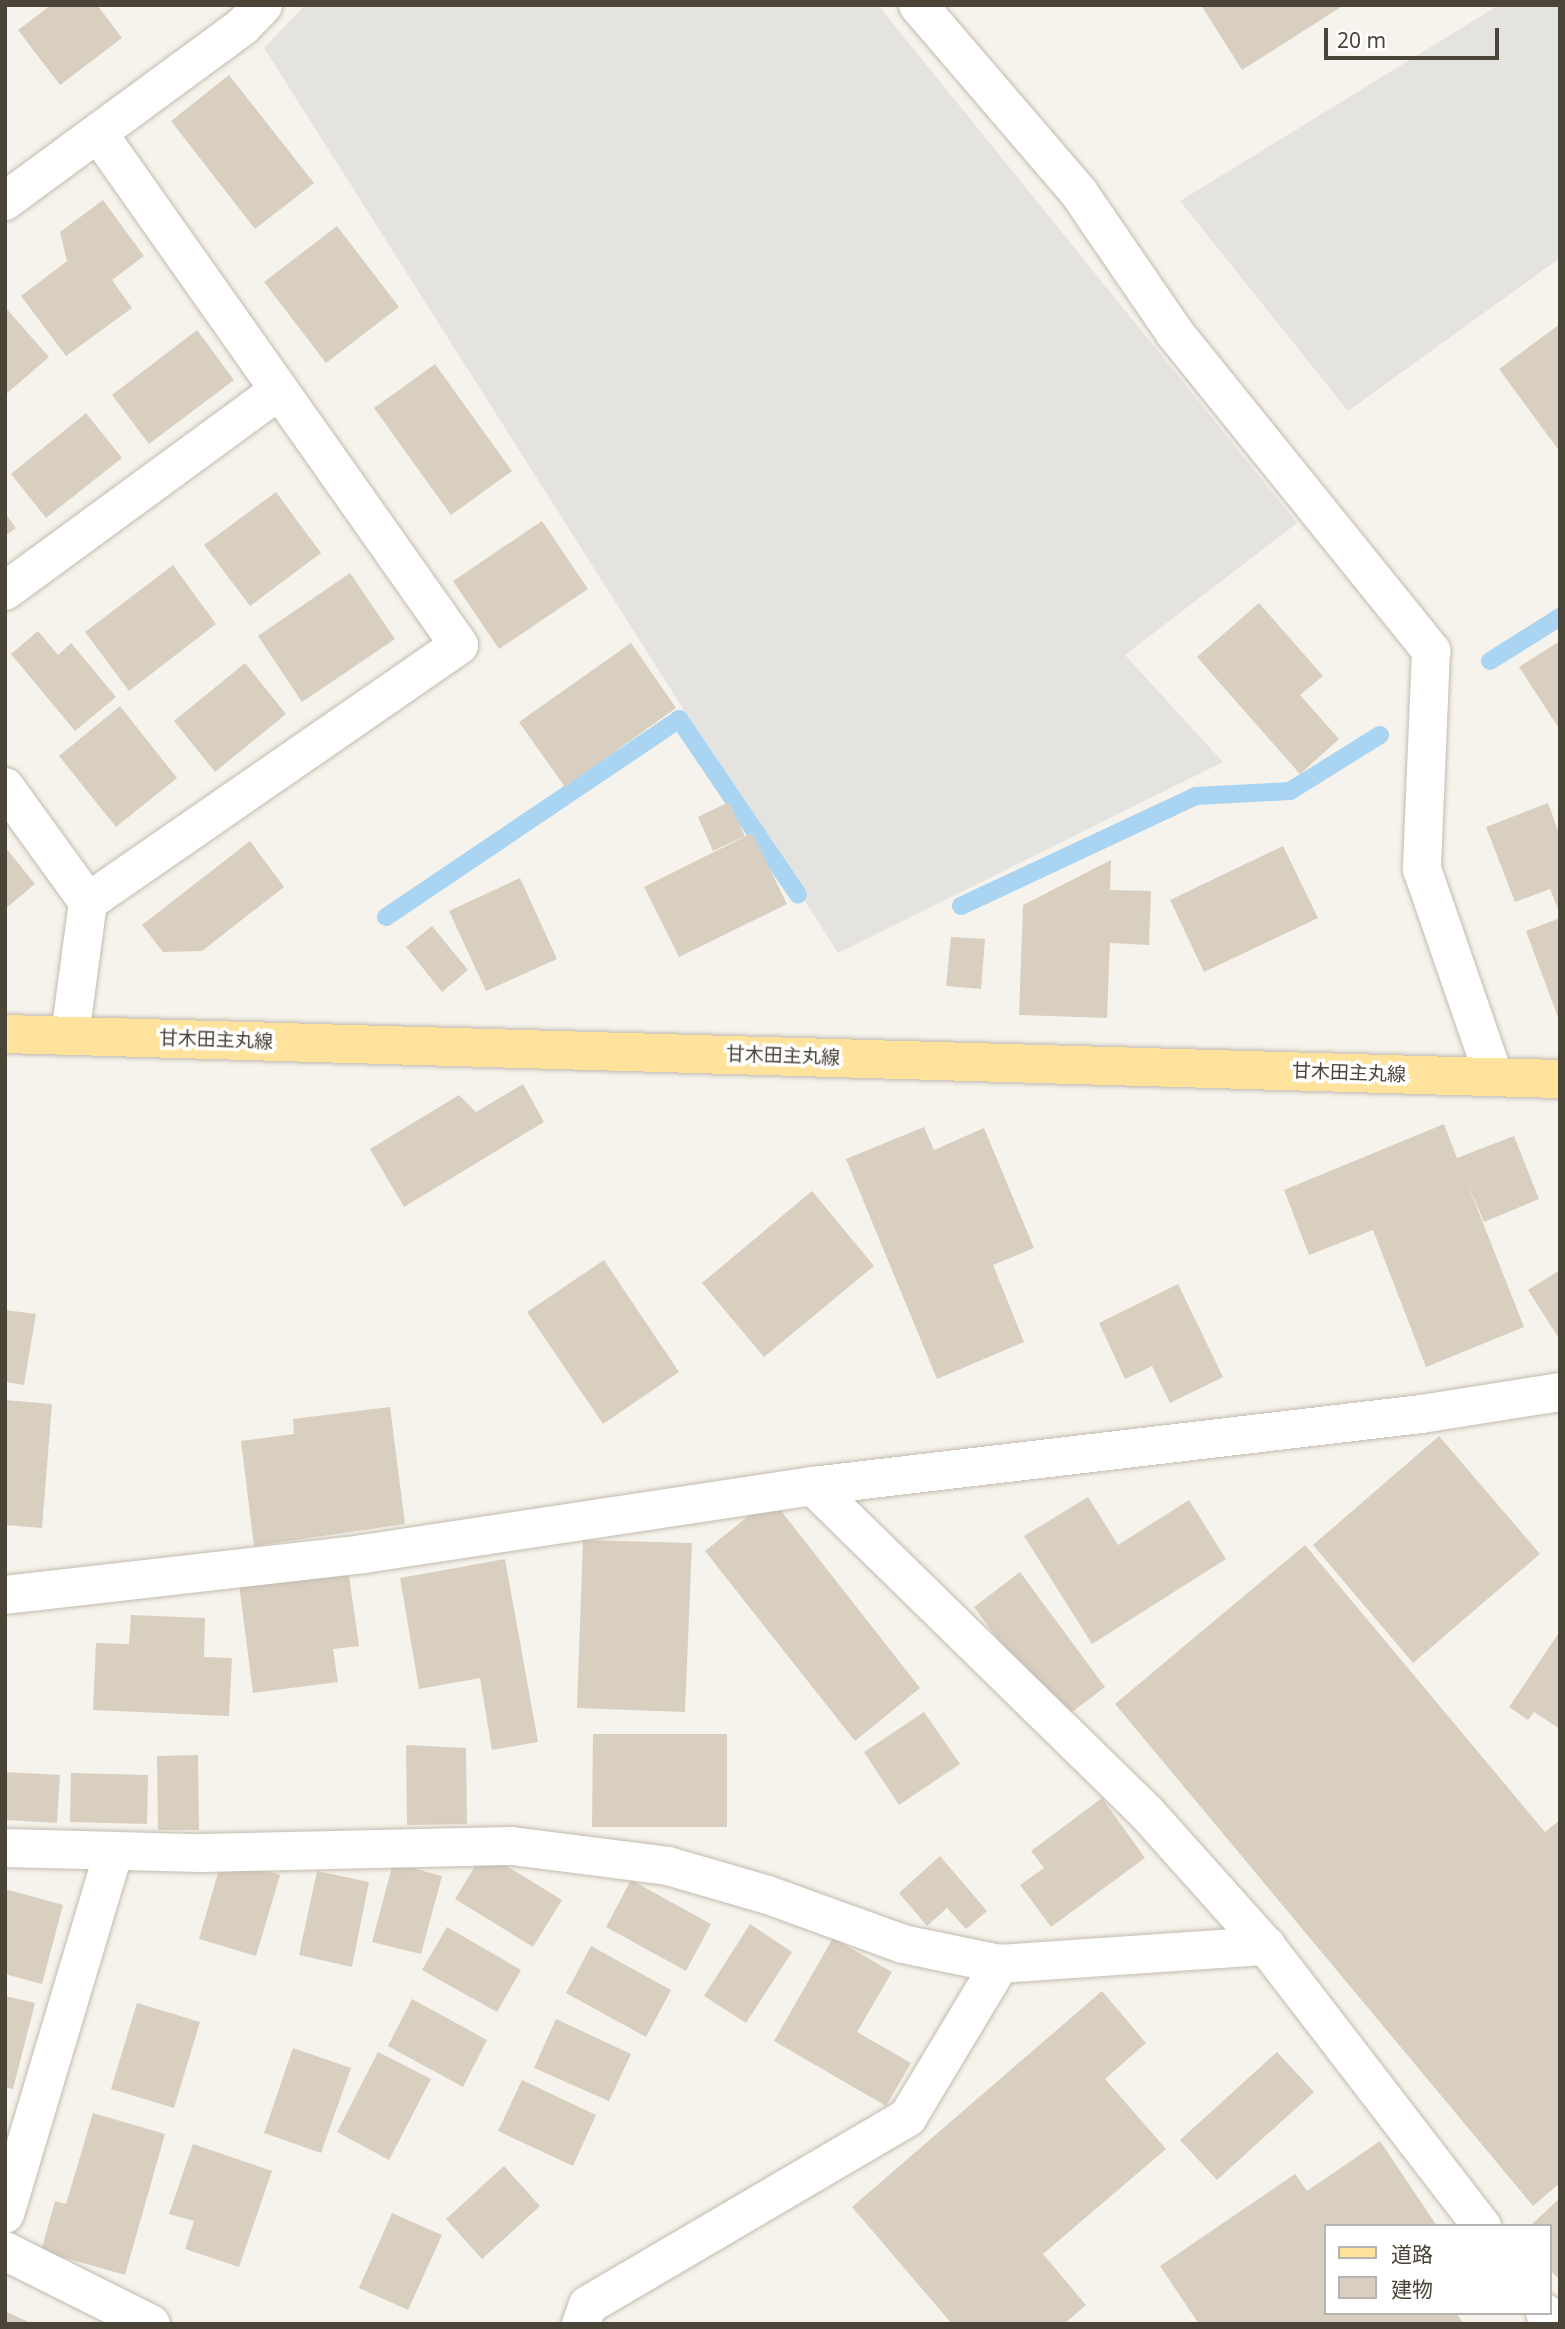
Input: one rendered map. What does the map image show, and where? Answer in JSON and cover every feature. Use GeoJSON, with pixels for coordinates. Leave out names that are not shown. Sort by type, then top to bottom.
{"type":"FeatureCollection","features":[{"type":"Feature","properties":{"kind":"main road","name":"甘木田主丸線"},"geometry":{"type":"LineString","coordinates":[[5,1034],[1560,1079]]}},
{"type":"Feature","properties":{"kind":"street"},"geometry":{"type":"LineString","coordinates":[[5,201],[243,26],[263,5]]}},
{"type":"Feature","properties":{"kind":"street"},"geometry":{"type":"LineString","coordinates":[[918,5],[1079,193],[1174,332],[1431,651],[1422,869],[1493,1077]]}},
{"type":"Feature","properties":{"kind":"street"},"geometry":{"type":"LineString","coordinates":[[88,902],[458,645],[97,133]]}},
{"type":"Feature","properties":{"kind":"street"},"geometry":{"type":"LineString","coordinates":[[5,591],[278,391]]}},
{"type":"Feature","properties":{"kind":"street"},"geometry":{"type":"LineString","coordinates":[[5,787],[88,902],[70,1036]]}},
{"type":"Feature","properties":{"kind":"street"},"geometry":{"type":"LineString","coordinates":[[5,1595],[363,1554],[813,1486],[1421,1415],[1560,1392]]}},
{"type":"Feature","properties":{"kind":"street"},"geometry":{"type":"LineString","coordinates":[[813,1486],[1147,1813],[1266,1946],[1480,2224]]}},
{"type":"Feature","properties":{"kind":"street"},"geometry":{"type":"LineString","coordinates":[[5,1848],[114,1851],[512,1846],[668,1866],[768,1895],[904,1944],[1000,1964],[1266,1946]]}},
{"type":"Feature","properties":{"kind":"street"},"geometry":{"type":"LineString","coordinates":[[5,2214],[114,1851]]}},
{"type":"Feature","properties":{"kind":"street"},"geometry":{"type":"LineString","coordinates":[[581,2324],[588,2305],[908,2117],[1000,1964]]}},
{"type":"Feature","properties":{"kind":"street"},"geometry":{"type":"LineString","coordinates":[[5,2251],[151,2324]]}},
{"type":"Feature","properties":{"kind":"shaded area"},"geometry":{"type":"Polygon","coordinates":[[[305,5],[878,5],[1297,523],[1125,655],[1223,762],[838,953],[264,48],[305,5]]]}},
{"type":"Feature","properties":{"kind":"shaded area"},"geometry":{"type":"Polygon","coordinates":[[[1499,5],[1560,5],[1560,258],[1348,411],[1180,201],[1499,5]]]}},
{"type":"Feature","properties":{"kind":"building"},"geometry":{"type":"Polygon","coordinates":[[[51,5],[97,5],[122,38],[60,85],[18,30],[51,5]]]}},
{"type":"Feature","properties":{"kind":"building"},"geometry":{"type":"Polygon","coordinates":[[[1201,5],[1344,5],[1242,70],[1201,5]]]}},
{"type":"Feature","properties":{"kind":"building"},"geometry":{"type":"Polygon","coordinates":[[[229,75],[314,183],[255,229],[171,121],[229,75]]]}},
{"type":"Feature","properties":{"kind":"building"},"geometry":{"type":"Polygon","coordinates":[[[103,200],[144,256],[112,280],[132,308],[66,356],[21,296],[67,261],[60,232],[103,200]]]}},
{"type":"Feature","properties":{"kind":"building"},"geometry":{"type":"Polygon","coordinates":[[[337,226],[399,307],[326,363],[264,282],[337,226]]]}},
{"type":"Feature","properties":{"kind":"building"},"geometry":{"type":"Polygon","coordinates":[[[5,307],[49,357],[5,395],[5,307]]]}},
{"type":"Feature","properties":{"kind":"building"},"geometry":{"type":"Polygon","coordinates":[[[1560,324],[1560,452],[1499,369],[1560,324]]]}},
{"type":"Feature","properties":{"kind":"building"},"geometry":{"type":"Polygon","coordinates":[[[197,330],[234,380],[149,444],[112,395],[197,330]]]}},
{"type":"Feature","properties":{"kind":"building"},"geometry":{"type":"Polygon","coordinates":[[[435,364],[512,471],[451,515],[374,408],[435,364]]]}},
{"type":"Feature","properties":{"kind":"building"},"geometry":{"type":"Polygon","coordinates":[[[86,413],[122,458],[46,518],[11,474],[86,413]]]}},
{"type":"Feature","properties":{"kind":"building"},"geometry":{"type":"Polygon","coordinates":[[[276,492],[321,553],[250,606],[204,545],[276,492]]]}},
{"type":"Feature","properties":{"kind":"building"},"geometry":{"type":"Polygon","coordinates":[[[5,513],[16,528],[5,536],[5,513]]]}},
{"type":"Feature","properties":{"kind":"building"},"geometry":{"type":"Polygon","coordinates":[[[542,521],[588,589],[499,649],[453,581],[542,521]]]}},
{"type":"Feature","properties":{"kind":"building"},"geometry":{"type":"Polygon","coordinates":[[[173,565],[216,624],[129,691],[85,632],[173,565]]]}},
{"type":"Feature","properties":{"kind":"building"},"geometry":{"type":"Polygon","coordinates":[[[350,573],[395,639],[302,702],[258,636],[350,573]]]}},
{"type":"Feature","properties":{"kind":"building"},"geometry":{"type":"Polygon","coordinates":[[[1259,603],[1323,676],[1300,695],[1339,739],[1300,774],[1197,657],[1259,603]]]}},
{"type":"Feature","properties":{"kind":"building"},"geometry":{"type":"Polygon","coordinates":[[[38,631],[58,655],[71,643],[116,697],[75,731],[11,654],[38,631]]]}},
{"type":"Feature","properties":{"kind":"building"},"geometry":{"type":"Polygon","coordinates":[[[1560,641],[1560,730],[1519,667],[1560,641]]]}},
{"type":"Feature","properties":{"kind":"building"},"geometry":{"type":"Polygon","coordinates":[[[631,643],[676,708],[565,787],[519,722],[631,643]]]}},
{"type":"Feature","properties":{"kind":"building"},"geometry":{"type":"Polygon","coordinates":[[[245,663],[286,714],[215,772],[174,721],[245,663]]]}},
{"type":"Feature","properties":{"kind":"building"},"geometry":{"type":"Polygon","coordinates":[[[120,706],[177,778],[116,827],[59,756],[120,706]]]}},
{"type":"Feature","properties":{"kind":"building"},"geometry":{"type":"Polygon","coordinates":[[[729,802],[745,836],[713,851],[698,817],[729,802]]]}},
{"type":"Feature","properties":{"kind":"building"},"geometry":{"type":"Polygon","coordinates":[[[1548,803],[1560,836],[1560,914],[1550,889],[1515,902],[1486,827],[1548,803]]]}},
{"type":"Feature","properties":{"kind":"building"},"geometry":{"type":"Polygon","coordinates":[[[752,833],[787,904],[679,957],[644,887],[752,833]]]}},
{"type":"Feature","properties":{"kind":"building"},"geometry":{"type":"Polygon","coordinates":[[[250,841],[284,887],[202,951],[163,952],[142,925],[250,841]]]}},
{"type":"Feature","properties":{"kind":"building"},"geometry":{"type":"Polygon","coordinates":[[[1283,846],[1318,918],[1204,972],[1170,900],[1283,846]]]}},
{"type":"Feature","properties":{"kind":"building"},"geometry":{"type":"Polygon","coordinates":[[[5,847],[35,884],[5,909],[5,847]]]}},
{"type":"Feature","properties":{"kind":"building"},"geometry":{"type":"Polygon","coordinates":[[[1111,860],[1110,890],[1151,891],[1149,945],[1110,943],[1107,1018],[1019,1015],[1023,905],[1111,860]]]}},
{"type":"Feature","properties":{"kind":"building"},"geometry":{"type":"Polygon","coordinates":[[[520,878],[557,959],[486,991],[449,911],[520,878]]]}},
{"type":"Feature","properties":{"kind":"building"},"geometry":{"type":"Polygon","coordinates":[[[1560,918],[1560,1020],[1559,1020],[1526,931],[1560,918]]]}},
{"type":"Feature","properties":{"kind":"building"},"geometry":{"type":"Polygon","coordinates":[[[432,926],[468,970],[442,992],[406,947],[432,926]]]}},
{"type":"Feature","properties":{"kind":"building"},"geometry":{"type":"Polygon","coordinates":[[[951,937],[985,939],[981,989],[946,986],[951,937]]]}},
{"type":"Feature","properties":{"kind":"building"},"geometry":{"type":"Polygon","coordinates":[[[523,1084],[544,1122],[404,1207],[370,1149],[459,1095],[476,1112],[523,1084]]]}},
{"type":"Feature","properties":{"kind":"building"},"geometry":{"type":"Polygon","coordinates":[[[1444,1124],[1457,1158],[1514,1136],[1539,1199],[1484,1222],[1466,1180],[1524,1327],[1426,1367],[1373,1230],[1309,1255],[1284,1190],[1444,1124]]]}},
{"type":"Feature","properties":{"kind":"building"},"geometry":{"type":"Polygon","coordinates":[[[924,1127],[934,1150],[984,1128],[1034,1248],[993,1265],[1024,1342],[937,1379],[846,1159],[924,1127]]]}},
{"type":"Feature","properties":{"kind":"building"},"geometry":{"type":"Polygon","coordinates":[[[812,1191],[874,1266],[764,1357],[702,1283],[812,1191]]]}},
{"type":"Feature","properties":{"kind":"building"},"geometry":{"type":"Polygon","coordinates":[[[604,1260],[679,1372],[603,1424],[527,1312],[604,1260]]]}},
{"type":"Feature","properties":{"kind":"building"},"geometry":{"type":"Polygon","coordinates":[[[1560,1270],[1560,1340],[1528,1290],[1560,1270]]]}},
{"type":"Feature","properties":{"kind":"building"},"geometry":{"type":"Polygon","coordinates":[[[1178,1284],[1223,1377],[1170,1403],[1152,1366],[1125,1379],[1099,1323],[1178,1284]]]}},
{"type":"Feature","properties":{"kind":"building"},"geometry":{"type":"Polygon","coordinates":[[[5,1310],[36,1314],[24,1385],[5,1382],[5,1310]]]}},
{"type":"Feature","properties":{"kind":"building"},"geometry":{"type":"Polygon","coordinates":[[[5,1400],[52,1404],[42,1528],[5,1525],[5,1400]]]}},
{"type":"Feature","properties":{"kind":"building"},"geometry":{"type":"Polygon","coordinates":[[[390,1407],[405,1524],[254,1546],[241,1441],[294,1434],[293,1419],[390,1407]]]}},
{"type":"Feature","properties":{"kind":"building"},"geometry":{"type":"Polygon","coordinates":[[[1439,1436],[1540,1554],[1413,1663],[1313,1545],[1439,1436]]]}},
{"type":"Feature","properties":{"kind":"building"},"geometry":{"type":"Polygon","coordinates":[[[1088,1497],[1118,1545],[1189,1500],[1226,1559],[1092,1644],[1024,1536],[1088,1497]]]}},
{"type":"Feature","properties":{"kind":"building"},"geometry":{"type":"Polygon","coordinates":[[[771,1498],[920,1688],[855,1741],[705,1551],[771,1498]]]}},
{"type":"Feature","properties":{"kind":"building"},"geometry":{"type":"Polygon","coordinates":[[[583,1540],[692,1543],[685,1712],[577,1708],[583,1540]]]}},
{"type":"Feature","properties":{"kind":"building"},"geometry":{"type":"Polygon","coordinates":[[[1305,1545],[1545,1832],[1560,1820],[1560,2183],[1533,2206],[1115,1704],[1305,1545]]]}},
{"type":"Feature","properties":{"kind":"building"},"geometry":{"type":"Polygon","coordinates":[[[505,1559],[538,1742],[492,1750],[480,1678],[419,1689],[400,1578],[505,1559]]]}},
{"type":"Feature","properties":{"kind":"building"},"geometry":{"type":"Polygon","coordinates":[[[348,1569],[359,1646],[333,1649],[338,1682],[253,1693],[239,1584],[348,1569]]]}},
{"type":"Feature","properties":{"kind":"building"},"geometry":{"type":"Polygon","coordinates":[[[1020,1572],[1105,1687],[1059,1722],[974,1607],[1020,1572]]]}},
{"type":"Feature","properties":{"kind":"building"},"geometry":{"type":"Polygon","coordinates":[[[131,1615],[205,1618],[204,1657],[232,1658],[229,1716],[93,1710],[96,1643],[129,1644],[131,1615]]]}},
{"type":"Feature","properties":{"kind":"building"},"geometry":{"type":"Polygon","coordinates":[[[1560,1631],[1560,1729],[1534,1712],[1528,1720],[1509,1707],[1560,1631]]]}},
{"type":"Feature","properties":{"kind":"building"},"geometry":{"type":"Polygon","coordinates":[[[924,1712],[960,1764],[899,1805],[864,1752],[924,1712]]]}},
{"type":"Feature","properties":{"kind":"building"},"geometry":{"type":"Polygon","coordinates":[[[593,1734],[727,1734],[727,1827],[592,1827],[593,1734]]]}},
{"type":"Feature","properties":{"kind":"building"},"geometry":{"type":"Polygon","coordinates":[[[406,1745],[466,1748],[467,1824],[407,1825],[406,1745]]]}},
{"type":"Feature","properties":{"kind":"building"},"geometry":{"type":"Polygon","coordinates":[[[198,1755],[199,1830],[158,1830],[157,1756],[198,1755]]]}},
{"type":"Feature","properties":{"kind":"building"},"geometry":{"type":"Polygon","coordinates":[[[5,1772],[60,1775],[57,1823],[5,1820],[5,1772]]]}},
{"type":"Feature","properties":{"kind":"building"},"geometry":{"type":"Polygon","coordinates":[[[71,1773],[148,1775],[147,1824],[70,1822],[71,1773]]]}},
{"type":"Feature","properties":{"kind":"building"},"geometry":{"type":"Polygon","coordinates":[[[1102,1798],[1145,1858],[1051,1927],[1020,1885],[1044,1868],[1031,1851],[1102,1798]]]}},
{"type":"Feature","properties":{"kind":"building"},"geometry":{"type":"Polygon","coordinates":[[[484,1852],[562,1900],[533,1947],[455,1899],[484,1852]]]}},
{"type":"Feature","properties":{"kind":"building"},"geometry":{"type":"Polygon","coordinates":[[[940,1856],[987,1911],[966,1929],[947,1908],[927,1926],[899,1893],[940,1856]]]}},
{"type":"Feature","properties":{"kind":"building"},"geometry":{"type":"Polygon","coordinates":[[[222,1859],[280,1875],[256,1956],[199,1939],[222,1859]]]}},
{"type":"Feature","properties":{"kind":"building"},"geometry":{"type":"Polygon","coordinates":[[[393,1863],[442,1876],[421,1954],[372,1942],[393,1863]]]}},
{"type":"Feature","properties":{"kind":"building"},"geometry":{"type":"Polygon","coordinates":[[[317,1871],[369,1882],[352,1967],[299,1955],[317,1871]]]}},
{"type":"Feature","properties":{"kind":"building"},"geometry":{"type":"Polygon","coordinates":[[[631,1880],[711,1924],[686,1971],[606,1927],[631,1880]]]}},
{"type":"Feature","properties":{"kind":"building"},"geometry":{"type":"Polygon","coordinates":[[[5,1889],[63,1905],[42,1984],[5,1974],[5,1889]]]}},
{"type":"Feature","properties":{"kind":"building"},"geometry":{"type":"Polygon","coordinates":[[[750,1924],[792,1952],[746,2023],[704,1996],[750,1924]]]}},
{"type":"Feature","properties":{"kind":"building"},"geometry":{"type":"Polygon","coordinates":[[[447,1927],[521,1970],[497,2012],[422,1970],[447,1927]]]}},
{"type":"Feature","properties":{"kind":"building"},"geometry":{"type":"Polygon","coordinates":[[[833,1938],[892,1972],[857,2032],[911,2063],[886,2106],[774,2041],[833,1938]]]}},
{"type":"Feature","properties":{"kind":"building"},"geometry":{"type":"Polygon","coordinates":[[[591,1946],[671,1990],[646,2037],[566,1993],[591,1946]]]}},
{"type":"Feature","properties":{"kind":"building"},"geometry":{"type":"Polygon","coordinates":[[[1102,1991],[1146,2043],[1105,2079],[1166,2149],[1043,2254],[1086,2305],[1064,2324],[952,2324],[852,2207],[1102,1991]]]}},
{"type":"Feature","properties":{"kind":"building"},"geometry":{"type":"Polygon","coordinates":[[[5,1996],[35,2003],[13,2089],[5,2087],[5,1996]]]}},
{"type":"Feature","properties":{"kind":"building"},"geometry":{"type":"Polygon","coordinates":[[[412,1999],[487,2040],[463,2087],[388,2046],[412,1999]]]}},
{"type":"Feature","properties":{"kind":"building"},"geometry":{"type":"Polygon","coordinates":[[[137,2003],[200,2022],[174,2108],[111,2089],[137,2003]]]}},
{"type":"Feature","properties":{"kind":"building"},"geometry":{"type":"Polygon","coordinates":[[[556,2019],[631,2054],[609,2101],[534,2068],[556,2019]]]}},
{"type":"Feature","properties":{"kind":"building"},"geometry":{"type":"Polygon","coordinates":[[[293,2048],[351,2068],[321,2153],[264,2133],[293,2048]]]}},
{"type":"Feature","properties":{"kind":"building"},"geometry":{"type":"Polygon","coordinates":[[[378,2052],[431,2079],[389,2160],[337,2132],[378,2052]]]}},
{"type":"Feature","properties":{"kind":"building"},"geometry":{"type":"Polygon","coordinates":[[[1277,2052],[1314,2092],[1217,2180],[1180,2140],[1277,2052]]]}},
{"type":"Feature","properties":{"kind":"building"},"geometry":{"type":"Polygon","coordinates":[[[522,2080],[596,2115],[573,2166],[498,2131],[522,2080]]]}},
{"type":"Feature","properties":{"kind":"building"},"geometry":{"type":"Polygon","coordinates":[[[93,2113],[165,2134],[125,2275],[41,2251],[55,2201],[66,2204],[93,2113]]]}},
{"type":"Feature","properties":{"kind":"building"},"geometry":{"type":"Polygon","coordinates":[[[1380,2141],[1436,2224],[1324,2224],[1324,2315],[1457,2315],[1464,2324],[1199,2324],[1160,2266],[1295,2174],[1307,2191],[1380,2141]]]}},
{"type":"Feature","properties":{"kind":"building"},"geometry":{"type":"Polygon","coordinates":[[[193,2144],[272,2171],[239,2267],[185,2249],[194,2221],[169,2214],[193,2144]]]}},
{"type":"Feature","properties":{"kind":"building"},"geometry":{"type":"Polygon","coordinates":[[[504,2166],[540,2206],[482,2259],[446,2219],[504,2166]]]}},
{"type":"Feature","properties":{"kind":"building"},"geometry":{"type":"Polygon","coordinates":[[[1560,2198],[1560,2280],[1551,2271],[1551,2224],[1532,2224],[1560,2198]]]}},
{"type":"Feature","properties":{"kind":"building"},"geometry":{"type":"Polygon","coordinates":[[[392,2213],[442,2235],[408,2310],[359,2288],[392,2213]]]}},
{"type":"Feature","properties":{"kind":"building"},"geometry":{"type":"Polygon","coordinates":[[[5,2311],[33,2324],[5,2324],[5,2311]]]}},
{"type":"Feature","properties":{"kind":"waterway"},"geometry":{"type":"LineString","coordinates":[[1490,661],[1560,617]]}},
{"type":"Feature","properties":{"kind":"waterway"},"geometry":{"type":"LineString","coordinates":[[386,917],[679,719],[798,895]]}},
{"type":"Feature","properties":{"kind":"waterway"},"geometry":{"type":"LineString","coordinates":[[961,906],[1196,796],[1290,791],[1380,735]]}}]}
